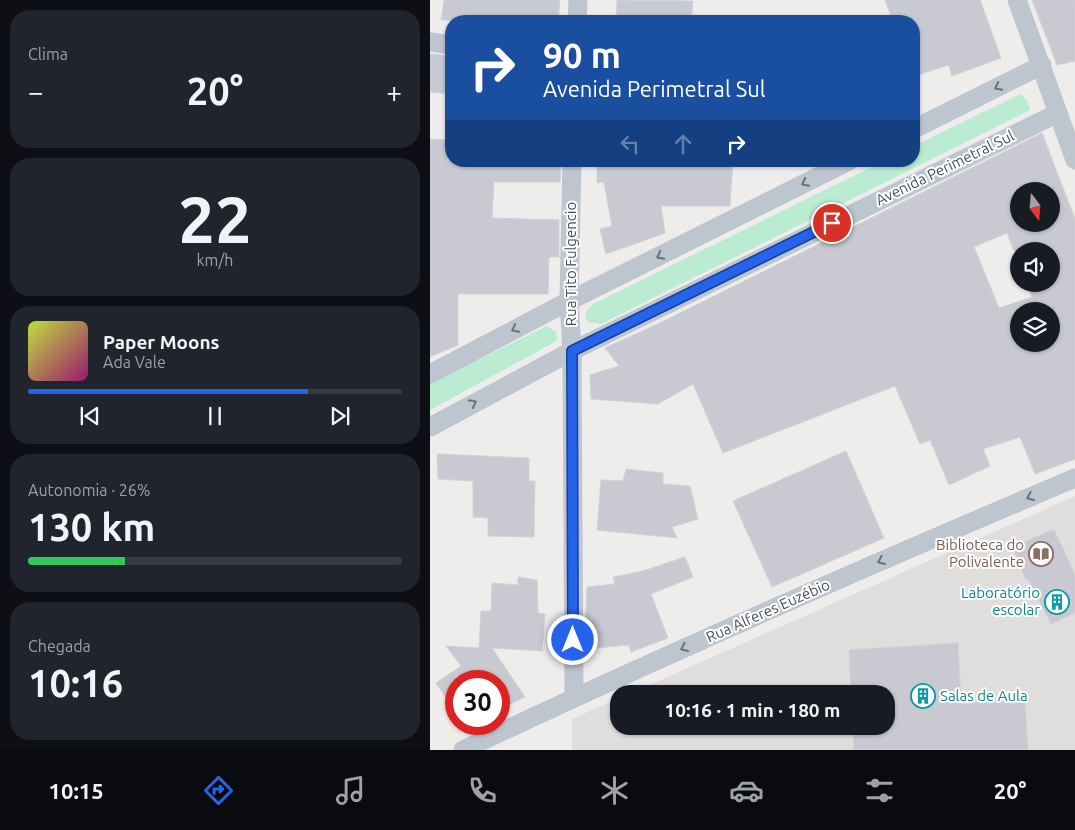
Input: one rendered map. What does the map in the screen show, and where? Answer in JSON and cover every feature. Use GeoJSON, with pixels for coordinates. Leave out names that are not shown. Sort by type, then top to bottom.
{"type":"FeatureCollection","features":[{"type":"Feature","properties":{"kind":"street"},"geometry":{"type":"LineString","coordinates":[[577,15],[578,0]]}},
{"type":"Feature","properties":{"kind":"street"},"geometry":{"type":"LineString","coordinates":[[1017,0],[1075,160]]}},
{"type":"Feature","properties":{"kind":"street"},"geometry":{"type":"LineString","coordinates":[[430,42],[445,44]]}},
{"type":"Feature","properties":{"kind":"street"},"geometry":{"type":"LineString","coordinates":[[920,126],[1042,65]]}},
{"type":"Feature","properties":{"kind":"street","name":"Avenida Perimetral Sul"},"geometry":{"type":"LineString","coordinates":[[430,427],[441,419],[572,351],[1058,112]]}},
{"type":"Feature","properties":{"kind":"street","name":"Rua Tito Fulgencio"},"geometry":{"type":"LineString","coordinates":[[572,167],[569,301],[572,351],[574,697]]}},
{"type":"Feature","properties":{"kind":"street"},"geometry":{"type":"LineString","coordinates":[[430,374],[569,301],[837,167]]}},
{"type":"Feature","properties":{"kind":"street","name":"Rua Alferes Euzébio"},"geometry":{"type":"LineString","coordinates":[[463,750],[574,697],[1075,478]]}},
{"type":"Feature","properties":{"kind":"shaded area"},"geometry":{"type":"Polygon","coordinates":[[[1075,496],[1075,750],[572,750],[572,719],[610,702],[610,735],[895,735],[895,685],[649,685],[1075,496]]]}},
{"type":"Feature","properties":{"kind":"green space"},"geometry":{"type":"Polygon","coordinates":[[[1020,94],[1027,100],[1030,110],[920,165],[920,143],[1020,94]]]}},
{"type":"Feature","properties":{"kind":"green space"},"geometry":{"type":"Polygon","coordinates":[[[872,167],[916,167],[601,324],[587,322],[585,313],[593,304],[872,167]]]}},
{"type":"Feature","properties":{"kind":"green space"},"geometry":{"type":"Polygon","coordinates":[[[547,326],[556,332],[557,341],[430,410],[430,383],[547,326]]]}},
{"type":"Feature","properties":{"kind":"building"},"geometry":{"type":"Polygon","coordinates":[[[444,0],[560,0],[559,15],[445,15],[445,20],[441,20],[444,0]]]}},
{"type":"Feature","properties":{"kind":"building"},"geometry":{"type":"Polygon","coordinates":[[[617,0],[693,1],[692,15],[616,15],[617,0]]]}},
{"type":"Feature","properties":{"kind":"building"},"geometry":{"type":"Polygon","coordinates":[[[885,0],[980,0],[1001,58],[952,76],[949,65],[920,74],[920,15],[891,15],[885,0]]]}},
{"type":"Feature","properties":{"kind":"building"},"geometry":{"type":"Polygon","coordinates":[[[1032,0],[1075,0],[1075,61],[1057,65],[1032,0]]]}},
{"type":"Feature","properties":{"kind":"building"},"geometry":{"type":"Polygon","coordinates":[[[430,54],[445,55],[445,93],[430,92],[430,54]]]}},
{"type":"Feature","properties":{"kind":"building"},"geometry":{"type":"Polygon","coordinates":[[[1042,133],[1075,219],[1075,459],[1035,474],[1020,437],[983,449],[990,466],[949,485],[930,440],[920,444],[895,386],[723,453],[693,384],[658,404],[591,399],[590,375],[619,366],[605,348],[666,320],[1042,133]],[[1007,233],[974,247],[999,308],[1010,304],[1010,352],[1060,352],[1060,302],[1017,302],[1032,297],[1030,292],[1060,292],[1060,242],[1010,242],[1007,233]]]}},
{"type":"Feature","properties":{"kind":"building"},"geometry":{"type":"Polygon","coordinates":[[[430,139],[445,140],[445,167],[561,167],[560,182],[494,182],[492,218],[559,220],[559,257],[549,257],[548,294],[458,294],[458,345],[430,357],[430,139]]]}},
{"type":"Feature","properties":{"kind":"building"},"geometry":{"type":"Polygon","coordinates":[[[597,167],[733,167],[730,206],[661,206],[665,233],[606,254],[600,229],[612,226],[604,182],[597,183],[597,167]]]}},
{"type":"Feature","properties":{"kind":"building"},"geometry":{"type":"Polygon","coordinates":[[[846,451],[884,538],[772,587],[733,501],[846,451]]]}},
{"type":"Feature","properties":{"kind":"building"},"geometry":{"type":"Polygon","coordinates":[[[437,454],[529,458],[529,481],[535,481],[534,537],[488,536],[488,518],[473,517],[473,481],[438,479],[437,454]]]}},
{"type":"Feature","properties":{"kind":"building"},"geometry":{"type":"Polygon","coordinates":[[[626,469],[663,473],[663,484],[690,486],[698,519],[672,527],[677,538],[597,530],[601,480],[623,481],[626,469]]]}},
{"type":"Feature","properties":{"kind":"building"},"geometry":{"type":"Polygon","coordinates":[[[1054,529],[1075,575],[1075,613],[1051,624],[1028,579],[1026,580],[1013,547],[1054,529]]]}},
{"type":"Feature","properties":{"kind":"building"},"geometry":{"type":"Polygon","coordinates":[[[685,557],[693,577],[651,594],[668,638],[631,652],[629,645],[585,649],[587,587],[615,584],[613,577],[643,571],[685,557]]]}},
{"type":"Feature","properties":{"kind":"building"},"geometry":{"type":"Polygon","coordinates":[[[518,577],[537,580],[538,613],[545,614],[542,651],[492,648],[507,670],[455,670],[461,666],[446,646],[479,648],[481,611],[491,611],[492,583],[518,585],[518,577]]]}},
{"type":"Feature","properties":{"kind":"building","name":"Salas de Aula"},"geometry":{"type":"Polygon","coordinates":[[[958,643],[961,704],[1025,699],[1028,750],[854,750],[853,735],[895,735],[895,685],[851,685],[849,650],[958,643]]]}},
{"type":"Feature","properties":{"kind":"building"},"geometry":{"type":"Polygon","coordinates":[[[510,675],[525,697],[510,704],[510,675]]]}},
{"type":"Feature","properties":{"kind":"building"},"geometry":{"type":"Polygon","coordinates":[[[445,677],[445,696],[436,683],[445,677]]]}},
{"type":"Feature","properties":{"kind":"place","name":"Biblioteca do Polivalente"},"geometry":{"type":"Point","coordinates":[1041,554]}},
{"type":"Feature","properties":{"kind":"place","name":"Laboratório escolar"},"geometry":{"type":"Point","coordinates":[1057,602]}},
{"type":"Feature","properties":{"kind":"place","name":"Salas de Aula"},"geometry":{"type":"Point","coordinates":[923,696]}},
{"type":"Feature","properties":{"kind":"route"},"geometry":{"type":"LineString","coordinates":[[573,640],[572,351],[832,223]]}}]}
